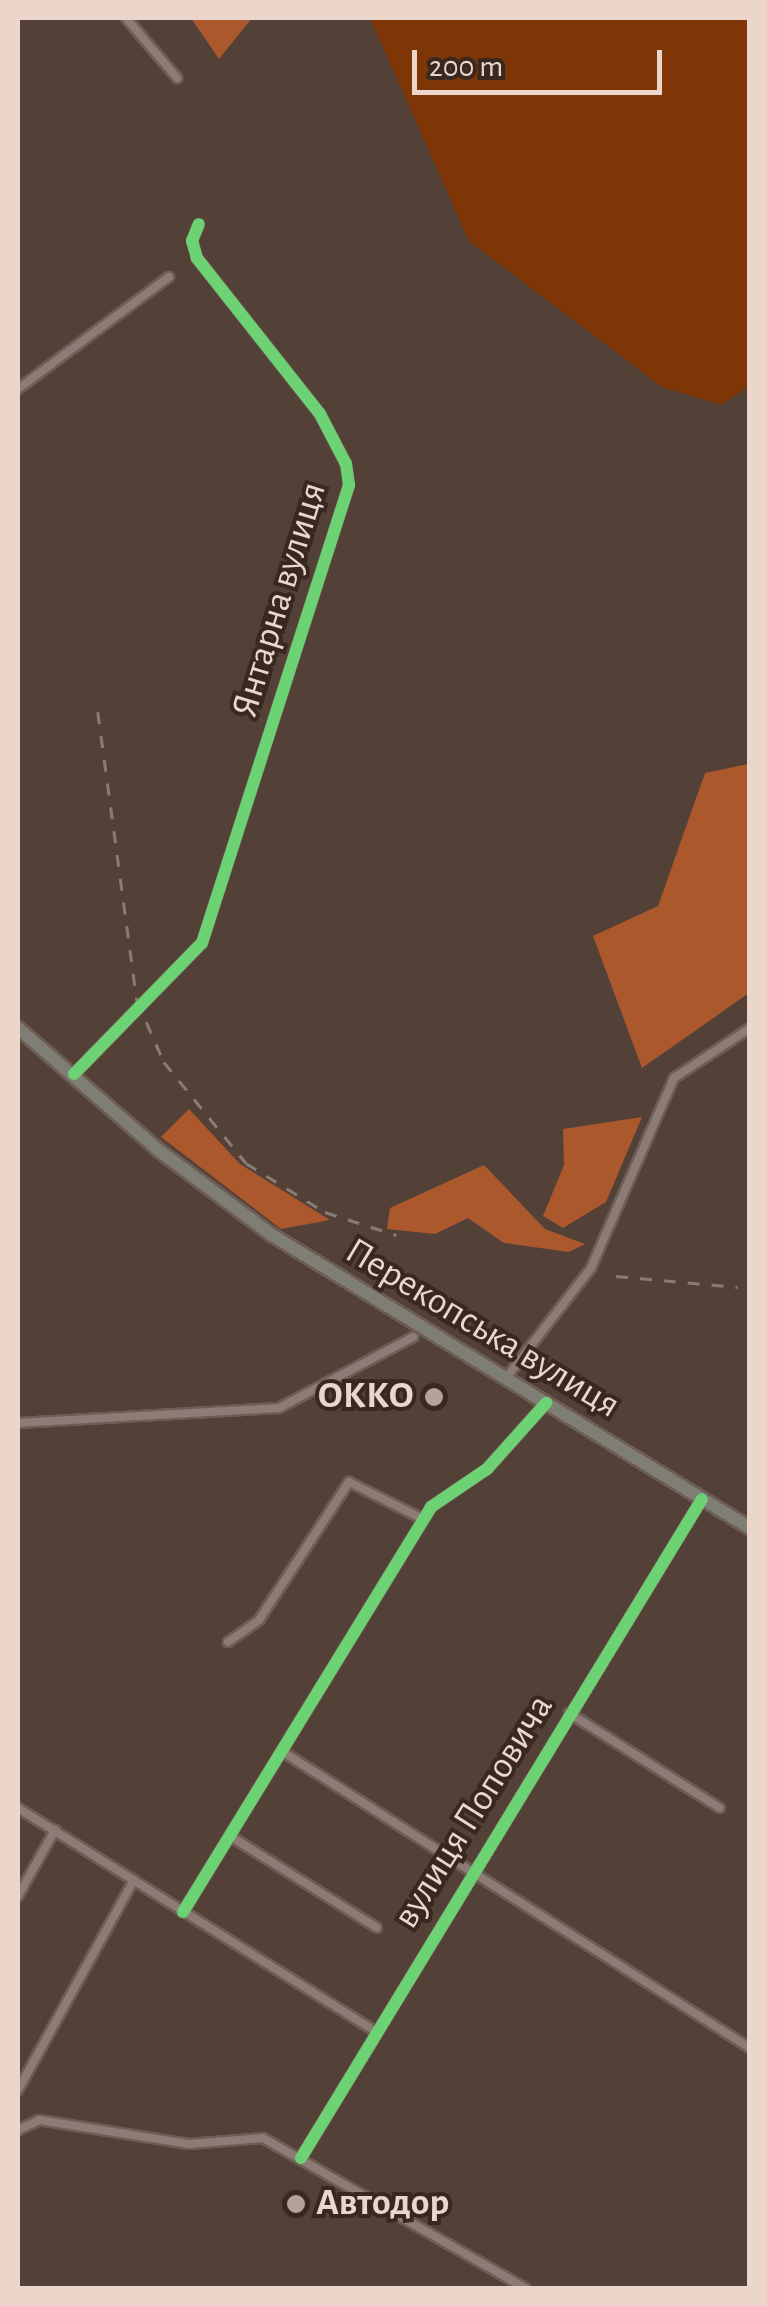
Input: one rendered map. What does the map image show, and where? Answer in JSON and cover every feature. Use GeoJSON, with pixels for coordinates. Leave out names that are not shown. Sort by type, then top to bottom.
{"type":"FeatureCollection","features":[{"type":"Feature","properties":{"kind":"main road","name":"Перекопська вулиця"},"geometry":{"type":"LineString","coordinates":[[18,1028],[188,1173],[272,1235],[750,1528]]}},
{"type":"Feature","properties":{"kind":"street"},"geometry":{"type":"LineString","coordinates":[[126,18],[177,78]]}},
{"type":"Feature","properties":{"kind":"street","name":"Янтарна вулиця"},"geometry":{"type":"LineString","coordinates":[[74,1074],[140,1012],[202,943],[349,485],[346,464],[320,414],[196,258],[192,241],[199,224]]}},
{"type":"Feature","properties":{"kind":"street"},"geometry":{"type":"LineString","coordinates":[[18,389],[169,277]]}},
{"type":"Feature","properties":{"kind":"street"},"geometry":{"type":"LineString","coordinates":[[506,1378],[591,1268],[674,1078],[750,1028]]}},
{"type":"Feature","properties":{"kind":"street"},"geometry":{"type":"LineString","coordinates":[[18,1423],[279,1408],[414,1337]]}},
{"type":"Feature","properties":{"kind":"street"},"geometry":{"type":"LineString","coordinates":[[184,1912],[424,1519],[487,1469],[546,1403]]}},
{"type":"Feature","properties":{"kind":"street"},"geometry":{"type":"LineString","coordinates":[[228,1642],[259,1620],[349,1482],[424,1519]]}},
{"type":"Feature","properties":{"kind":"street","name":"вулиця Поповича"},"geometry":{"type":"LineString","coordinates":[[301,2158],[472,1870],[702,1498]]}},
{"type":"Feature","properties":{"kind":"street"},"geometry":{"type":"LineString","coordinates":[[570,1713],[720,1808]]}},
{"type":"Feature","properties":{"kind":"street"},"geometry":{"type":"LineString","coordinates":[[283,1752],[750,2048]]}},
{"type":"Feature","properties":{"kind":"street"},"geometry":{"type":"LineString","coordinates":[[18,1808],[378,2032]]}},
{"type":"Feature","properties":{"kind":"street"},"geometry":{"type":"LineString","coordinates":[[18,1896],[55,1830]]}},
{"type":"Feature","properties":{"kind":"street"},"geometry":{"type":"LineString","coordinates":[[230,1836],[377,1928]]}},
{"type":"Feature","properties":{"kind":"street"},"geometry":{"type":"LineString","coordinates":[[18,2090],[134,1880]]}},
{"type":"Feature","properties":{"kind":"street"},"geometry":{"type":"LineString","coordinates":[[18,2130],[39,2120],[189,2144],[263,2138],[525,2288]]}},
{"type":"Feature","properties":{"kind":"shaded area"},"geometry":{"type":"Polygon","coordinates":[[[191,18],[252,18],[219,59],[191,18]]]}},
{"type":"Feature","properties":{"kind":"shaded area"},"geometry":{"type":"Polygon","coordinates":[[[370,18],[749,18],[749,386],[721,405],[662,387],[469,241],[370,18]]]}},
{"type":"Feature","properties":{"kind":"shaded area"},"geometry":{"type":"Polygon","coordinates":[[[748,764],[749,993],[642,1068],[593,936],[658,906],[705,773],[748,764]]]}},
{"type":"Feature","properties":{"kind":"shaded area"},"geometry":{"type":"Polygon","coordinates":[[[189,1109],[240,1164],[330,1220],[281,1229],[161,1137],[189,1109]]]}},
{"type":"Feature","properties":{"kind":"shaded area"},"geometry":{"type":"Polygon","coordinates":[[[642,1117],[606,1202],[563,1228],[543,1216],[564,1165],[563,1129],[642,1117]]]}},
{"type":"Feature","properties":{"kind":"shaded area"},"geometry":{"type":"Polygon","coordinates":[[[484,1165],[545,1229],[585,1244],[569,1252],[504,1243],[468,1218],[435,1234],[387,1229],[390,1208],[484,1165]]]}},
{"type":"Feature","properties":{"kind":"railway"},"geometry":{"type":"LineString","coordinates":[[98,712],[137,1000],[164,1062],[246,1163],[325,1212],[396,1235]]}},
{"type":"Feature","properties":{"kind":"railway"},"geometry":{"type":"LineString","coordinates":[[616,1276],[738,1287]]}},
{"type":"Feature","properties":{"kind":"cycle path"},"geometry":{"type":"LineString","coordinates":[[74,1074],[202,943],[349,485],[346,464],[320,414],[197,258],[192,241],[199,224]]}},
{"type":"Feature","properties":{"kind":"cycle path"},"geometry":{"type":"LineString","coordinates":[[183,1912],[431,1507],[487,1469],[546,1403]]}},
{"type":"Feature","properties":{"kind":"cycle path"},"geometry":{"type":"LineString","coordinates":[[301,2158],[702,1499]]}},
{"type":"Feature","properties":{"kind":"place","name":"ОККО"},"geometry":{"type":"Point","coordinates":[434,1397]}},
{"type":"Feature","properties":{"kind":"place","name":"Автодор"},"geometry":{"type":"Point","coordinates":[296,2204]}}]}
